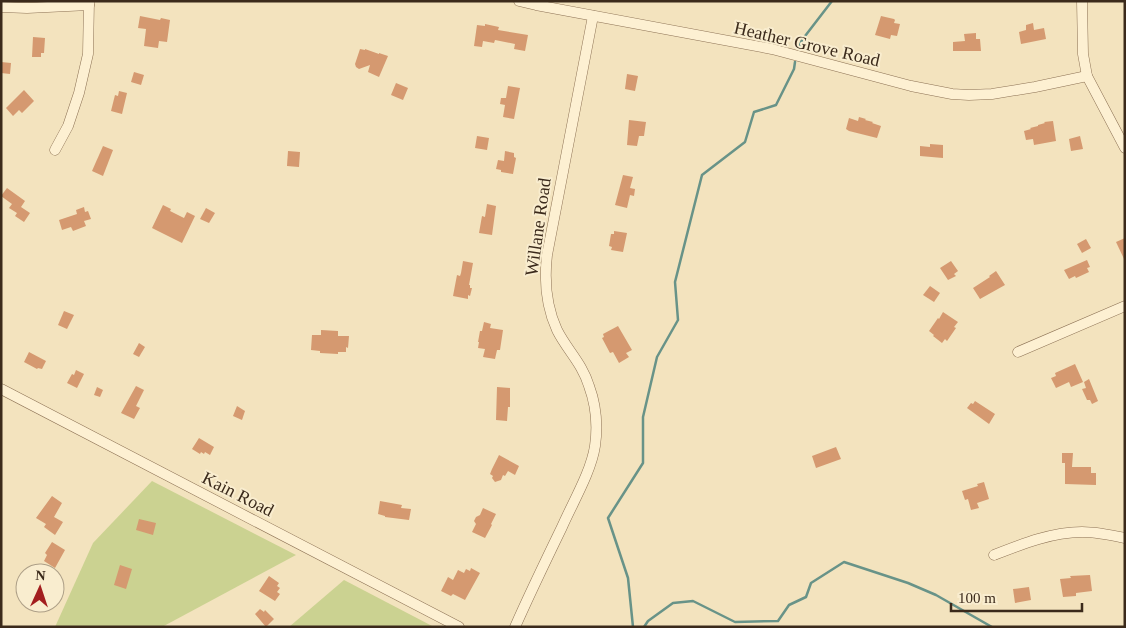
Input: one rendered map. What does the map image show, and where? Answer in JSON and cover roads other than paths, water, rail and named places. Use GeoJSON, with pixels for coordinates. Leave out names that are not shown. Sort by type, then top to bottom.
{"type":"FeatureCollection","features":[{"type":"Feature","properties":{"kind":"street","name":"Heather Grove Road"},"geometry":{"type":"LineString","coordinates":[[520,1],[772,50],[911,86],[952,94],[992,94],[1087,76]]}},
{"type":"Feature","properties":{"kind":"street"},"geometry":{"type":"LineString","coordinates":[[1082,1],[1083,54],[1087,76],[1125,148]]}},
{"type":"Feature","properties":{"kind":"street"},"geometry":{"type":"LineString","coordinates":[[1,6],[34,7],[89,3],[88,54],[79,93],[68,126],[55,150]]}},
{"type":"Feature","properties":{"kind":"street","name":"Willane Road"},"geometry":{"type":"LineString","coordinates":[[515,627],[578,492],[592,458],[596,440],[596,414],[589,386],[583,369],[558,330],[551,312],[545,286],[547,255],[592,16]]}},
{"type":"Feature","properties":{"kind":"street"},"geometry":{"type":"LineString","coordinates":[[1018,352],[1125,306]]}},
{"type":"Feature","properties":{"kind":"street","name":"Kain Road"},"geometry":{"type":"LineString","coordinates":[[1,389],[459,627]]}},
{"type":"Feature","properties":{"kind":"street"},"geometry":{"type":"LineString","coordinates":[[994,554],[1034,540],[1073,532],[1099,533],[1125,538]]}},
{"type":"Feature","properties":{"kind":"waterway"},"geometry":{"type":"LineString","coordinates":[[799,48],[802,40],[832,1]]}},
{"type":"Feature","properties":{"kind":"waterway"},"geometry":{"type":"LineString","coordinates":[[633,627],[628,578],[608,518],[643,463],[643,417],[657,357],[678,320],[675,282],[702,175],[745,142],[754,112],[776,105],[794,69],[795,62]]}},
{"type":"Feature","properties":{"kind":"waterway"},"geometry":{"type":"LineString","coordinates":[[644,627],[648,621],[673,603],[693,601],[735,622],[778,621],[789,605],[806,597],[811,583],[844,562],[908,583],[936,595],[992,627]]}}]}
